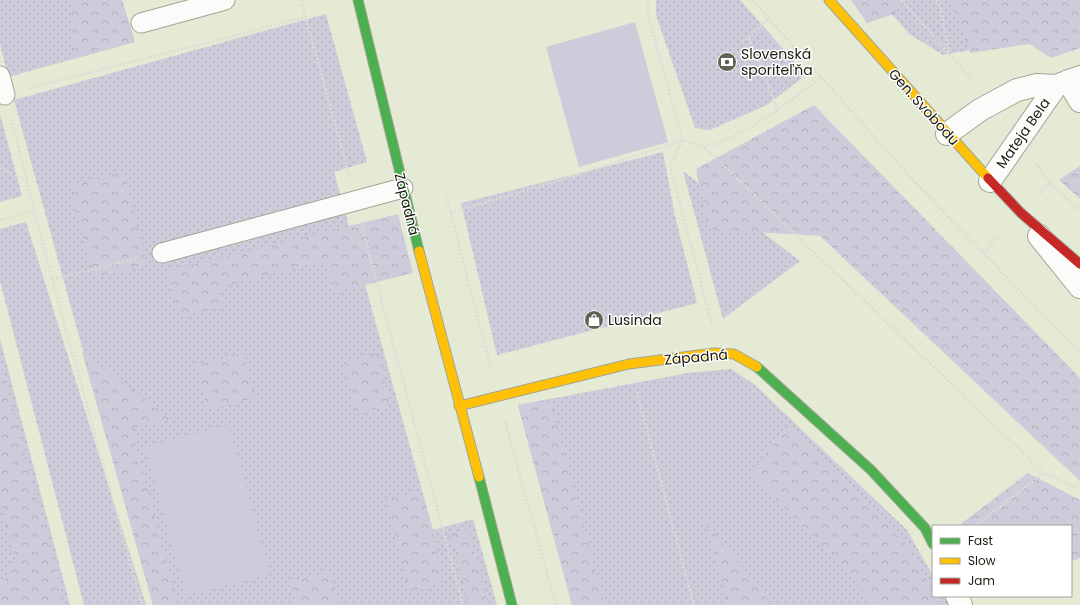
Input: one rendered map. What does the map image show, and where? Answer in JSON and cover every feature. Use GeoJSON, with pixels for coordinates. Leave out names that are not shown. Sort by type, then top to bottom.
{"type":"FeatureCollection","features":[{"type":"Feature","properties":{"kind":"street","name":"Západná"},"geometry":{"type":"LineString","coordinates":[[358,0],[403,188],[512,605]]}},
{"type":"Feature","properties":{"kind":"street","name":"Gen. Svobodu"},"geometry":{"type":"LineString","coordinates":[[829,0],[947,134],[1021,213],[1080,287]]}},
{"type":"Feature","properties":{"kind":"street","name":"Mateja Bela"},"geometry":{"type":"LineString","coordinates":[[947,134],[991,104],[1017,90],[1037,85],[1068,82]]}},
{"type":"Feature","properties":{"kind":"street","name":"Mateja Bela"},"geometry":{"type":"LineString","coordinates":[[990,180],[1068,82]]}},
{"type":"Feature","properties":{"kind":"street"},"geometry":{"type":"LineString","coordinates":[[1068,82],[1080,101]]}},
{"type":"Feature","properties":{"kind":"street","name":"Gen. Svobodu"},"geometry":{"type":"LineString","coordinates":[[1021,213],[1080,264]]}},
{"type":"Feature","properties":{"kind":"street","name":"Západná"},"geometry":{"type":"LineString","coordinates":[[459,406],[629,364],[714,353],[734,354],[754,365],[871,470],[925,528],[932,542]]}},
{"type":"Feature","properties":{"kind":"lane"},"geometry":{"type":"LineString","coordinates":[[141,23],[225,0]]}},
{"type":"Feature","properties":{"kind":"lane"},"geometry":{"type":"LineString","coordinates":[[0,76],[5,95]]}},
{"type":"Feature","properties":{"kind":"lane"},"geometry":{"type":"LineString","coordinates":[[162,253],[356,202],[403,188]]}},
{"type":"Feature","properties":{"kind":"path"},"geometry":{"type":"LineString","coordinates":[[301,0],[356,202],[462,605]]}},
{"type":"Feature","properties":{"kind":"path"},"geometry":{"type":"LineString","coordinates":[[648,0],[648,16],[683,140],[670,166],[713,329],[714,353]]}},
{"type":"Feature","properties":{"kind":"path"},"geometry":{"type":"LineString","coordinates":[[752,0],[910,177],[1080,353]]}},
{"type":"Feature","properties":{"kind":"path"},"geometry":{"type":"LineString","coordinates":[[901,0],[949,53],[991,104]]}},
{"type":"Feature","properties":{"kind":"path"},"geometry":{"type":"LineString","coordinates":[[937,0],[941,10],[949,53]]}},
{"type":"Feature","properties":{"kind":"path"},"geometry":{"type":"LineString","coordinates":[[142,605],[52,279],[5,95],[306,16]]}},
{"type":"Feature","properties":{"kind":"path"},"geometry":{"type":"LineString","coordinates":[[742,41],[749,38],[768,19]]}},
{"type":"Feature","properties":{"kind":"path"},"geometry":{"type":"LineString","coordinates":[[749,38],[778,110]]}},
{"type":"Feature","properties":{"kind":"path"},"geometry":{"type":"LineString","coordinates":[[149,50],[150,57]]}},
{"type":"Feature","properties":{"kind":"path"},"geometry":{"type":"LineString","coordinates":[[704,147],[720,143],[778,110],[822,77]]}},
{"type":"Feature","properties":{"kind":"path"},"geometry":{"type":"LineString","coordinates":[[450,213],[574,176],[683,140],[704,147],[1044,473],[1080,489]]}},
{"type":"Feature","properties":{"kind":"path"},"geometry":{"type":"LineString","coordinates":[[0,168],[26,180]]}},
{"type":"Feature","properties":{"kind":"path"},"geometry":{"type":"LineString","coordinates":[[0,220],[34,211]]}},
{"type":"Feature","properties":{"kind":"path"},"geometry":{"type":"LineString","coordinates":[[52,279],[162,253]]}},
{"type":"Feature","properties":{"kind":"path"},"geometry":{"type":"LineString","coordinates":[[629,364],[694,605]]}},
{"type":"Feature","properties":{"kind":"path"},"geometry":{"type":"LineString","coordinates":[[975,525],[1044,473]]}},
{"type":"Feature","properties":{"kind":"green space"},"geometry":{"type":"Polygon","coordinates":[[[0,0],[122,0],[135,42],[8,77],[0,44],[0,0]]]}},
{"type":"Feature","properties":{"kind":"green space"},"geometry":{"type":"Polygon","coordinates":[[[72,0],[122,0],[135,42],[70,60],[72,0]]]}},
{"type":"Feature","properties":{"kind":"green space"},"geometry":{"type":"Polygon","coordinates":[[[656,0],[740,0],[806,75],[767,105],[710,130],[695,128],[656,15],[656,0]]]}},
{"type":"Feature","properties":{"kind":"green space"},"geometry":{"type":"Polygon","coordinates":[[[851,0],[908,0],[894,14],[867,23],[851,0]]]}},
{"type":"Feature","properties":{"kind":"green space"},"geometry":{"type":"Polygon","coordinates":[[[880,0],[1001,0],[1015,42],[943,55],[909,34],[880,0]]]}},
{"type":"Feature","properties":{"kind":"green space"},"geometry":{"type":"Polygon","coordinates":[[[950,0],[1080,0],[1080,48],[1051,58],[1030,44],[970,53],[950,0]]]}},
{"type":"Feature","properties":{"kind":"green space"},"geometry":{"type":"Polygon","coordinates":[[[326,14],[367,162],[334,172],[433,530],[473,519],[497,605],[153,605],[14,100],[326,14]]]}},
{"type":"Feature","properties":{"kind":"green space"},"geometry":{"type":"Polygon","coordinates":[[[635,22],[668,142],[579,167],[546,47],[635,22]]]}},
{"type":"Feature","properties":{"kind":"green space"},"geometry":{"type":"Polygon","coordinates":[[[814,105],[1080,378],[1080,481],[820,236],[708,229],[696,169],[814,105]]]}},
{"type":"Feature","properties":{"kind":"green space"},"geometry":{"type":"Polygon","coordinates":[[[0,114],[22,196],[0,202],[0,114]]]}},
{"type":"Feature","properties":{"kind":"green space"},"geometry":{"type":"Polygon","coordinates":[[[663,152],[675,216],[697,303],[497,355],[461,203],[663,152]]]}},
{"type":"Feature","properties":{"kind":"green space"},"geometry":{"type":"Polygon","coordinates":[[[1080,166],[1080,199],[1059,180],[1080,166]]]}},
{"type":"Feature","properties":{"kind":"green space"},"geometry":{"type":"Polygon","coordinates":[[[683,171],[800,261],[723,319],[683,171]]]}},
{"type":"Feature","properties":{"kind":"green space"},"geometry":{"type":"Polygon","coordinates":[[[123,172],[147,265],[94,278],[69,186],[123,172]]]}},
{"type":"Feature","properties":{"kind":"green space"},"geometry":{"type":"Polygon","coordinates":[[[398,214],[413,273],[333,293],[324,261],[219,288],[223,306],[179,317],[167,271],[398,214]]]}},
{"type":"Feature","properties":{"kind":"green space"},"geometry":{"type":"Polygon","coordinates":[[[26,222],[146,605],[84,605],[0,281],[0,229],[26,222]]]}},
{"type":"Feature","properties":{"kind":"green space"},"geometry":{"type":"Polygon","coordinates":[[[0,339],[70,605],[0,605],[0,339]]]}},
{"type":"Feature","properties":{"kind":"green space"},"geometry":{"type":"Polygon","coordinates":[[[82,352],[172,419],[132,429],[178,605],[153,605],[82,352]]]}},
{"type":"Feature","properties":{"kind":"green space"},"geometry":{"type":"Polygon","coordinates":[[[244,353],[255,398],[207,410],[196,365],[244,353]]]}},
{"type":"Feature","properties":{"kind":"green space"},"geometry":{"type":"Polygon","coordinates":[[[378,353],[391,405],[356,414],[343,362],[378,353]]]}},
{"type":"Feature","properties":{"kind":"green space"},"geometry":{"type":"Polygon","coordinates":[[[0,361],[65,605],[0,605],[0,589],[15,558],[0,498],[0,361]]]}},
{"type":"Feature","properties":{"kind":"green space"},"geometry":{"type":"Polygon","coordinates":[[[731,369],[755,385],[907,530],[932,574],[932,597],[945,597],[950,605],[572,605],[518,405],[688,373],[731,369]]]}},
{"type":"Feature","properties":{"kind":"green space"},"geometry":{"type":"Polygon","coordinates":[[[550,399],[605,605],[572,605],[518,405],[550,399]]]}},
{"type":"Feature","properties":{"kind":"green space"},"geometry":{"type":"Polygon","coordinates":[[[229,425],[270,574],[186,596],[145,447],[229,425]]]}},
{"type":"Feature","properties":{"kind":"green space"},"geometry":{"type":"Polygon","coordinates":[[[789,426],[912,550],[932,590],[932,597],[936,597],[940,605],[876,605],[751,472],[789,426]]]}},
{"type":"Feature","properties":{"kind":"green space"},"geometry":{"type":"Polygon","coordinates":[[[1028,473],[1080,500],[1080,558],[1072,561],[1072,525],[959,525],[1028,473]]]}},
{"type":"Feature","properties":{"kind":"green space"},"geometry":{"type":"Polygon","coordinates":[[[420,491],[433,531],[443,583],[409,592],[386,499],[420,491]]]}},
{"type":"Feature","properties":{"kind":"green space"},"geometry":{"type":"Polygon","coordinates":[[[705,519],[772,605],[728,605],[705,519]]]}},
{"type":"Feature","properties":{"kind":"green space"},"geometry":{"type":"Polygon","coordinates":[[[469,529],[489,605],[469,605],[451,534],[469,529]]]}},
{"type":"Feature","properties":{"kind":"green space"},"geometry":{"type":"Polygon","coordinates":[[[331,572],[339,605],[296,605],[289,582],[331,572]]]}},
{"type":"Feature","properties":{"kind":"traffic: fast"},"geometry":{"type":"LineString","coordinates":[[358,0],[419,251]]}},
{"type":"Feature","properties":{"kind":"traffic: fast"},"geometry":{"type":"LineString","coordinates":[[757,367],[871,470],[925,528],[932,542]]}},
{"type":"Feature","properties":{"kind":"traffic: fast"},"geometry":{"type":"LineString","coordinates":[[479,477],[512,605]]}},
{"type":"Feature","properties":{"kind":"traffic: slow"},"geometry":{"type":"LineString","coordinates":[[829,0],[988,178]]}},
{"type":"Feature","properties":{"kind":"traffic: slow"},"geometry":{"type":"LineString","coordinates":[[419,251],[479,477]]}},
{"type":"Feature","properties":{"kind":"traffic: slow"},"geometry":{"type":"LineString","coordinates":[[459,406],[629,364],[714,353],[734,354],[757,367]]}},
{"type":"Feature","properties":{"kind":"traffic: jam"},"geometry":{"type":"LineString","coordinates":[[988,178],[1021,213],[1080,264]]}},
{"type":"Feature","properties":{"kind":"place","name":"Slovenská sporiteľňa"},"geometry":{"type":"Point","coordinates":[727,62]}},
{"type":"Feature","properties":{"kind":"place","name":"Lusinda"},"geometry":{"type":"Point","coordinates":[594,320]}}]}
